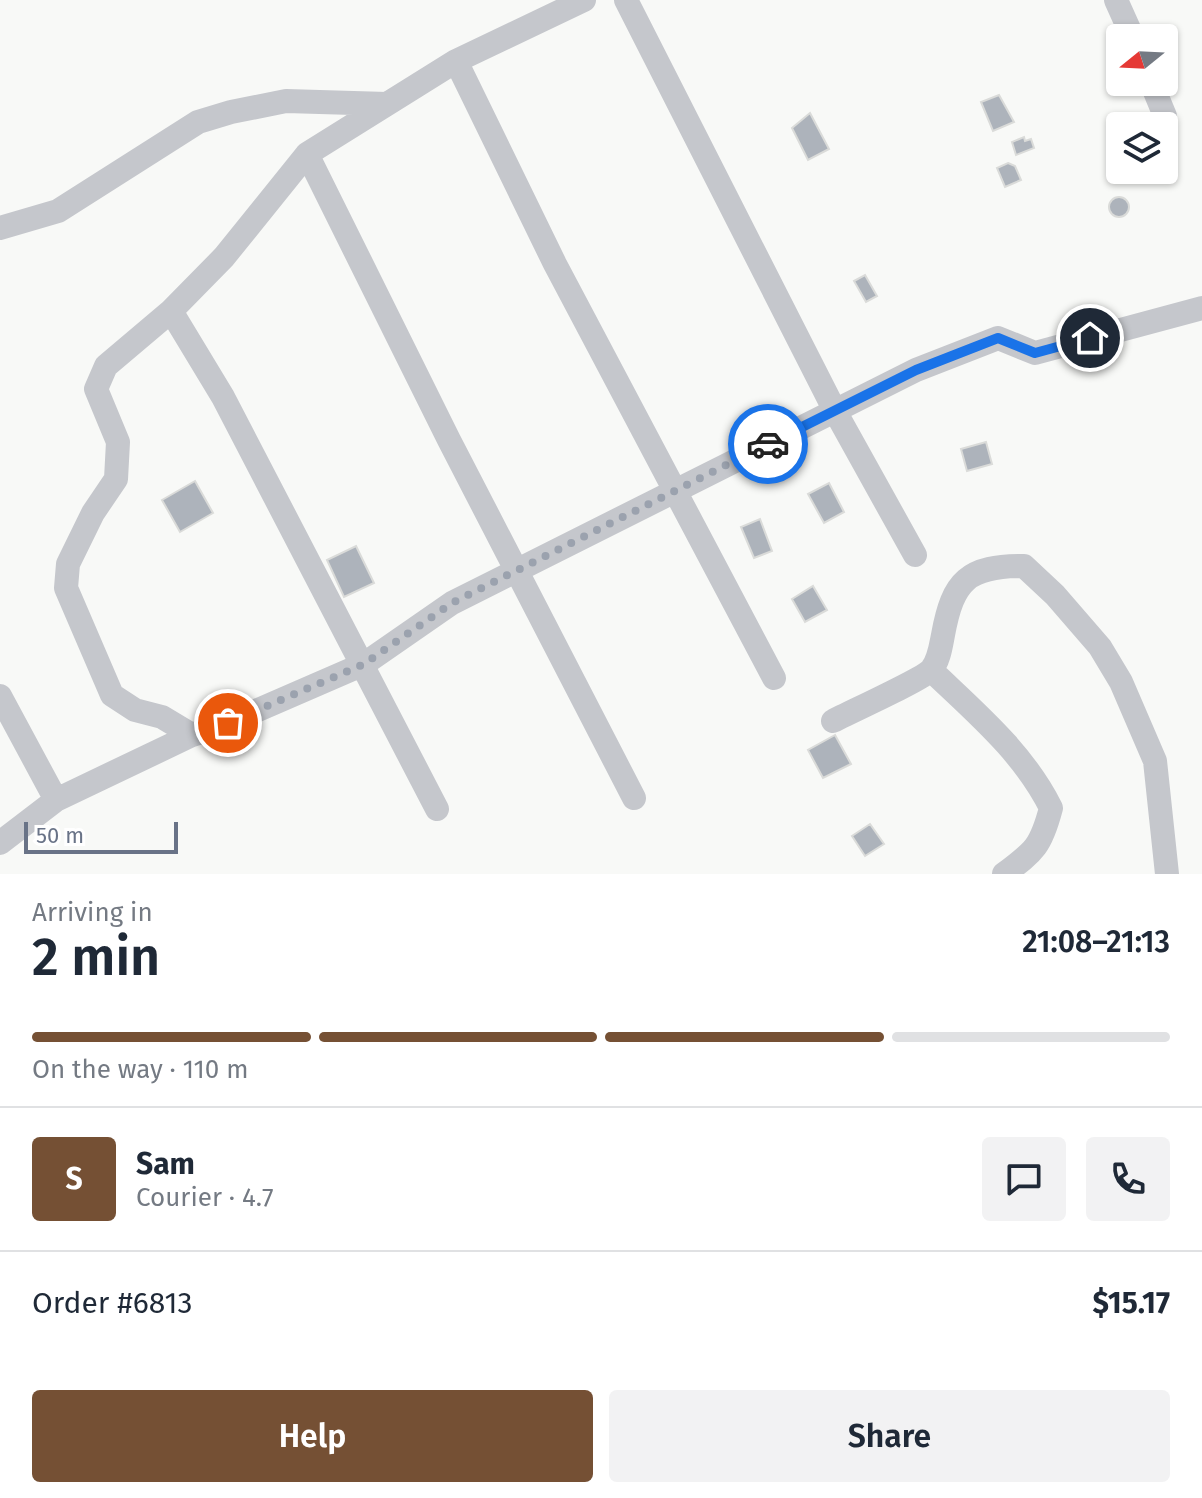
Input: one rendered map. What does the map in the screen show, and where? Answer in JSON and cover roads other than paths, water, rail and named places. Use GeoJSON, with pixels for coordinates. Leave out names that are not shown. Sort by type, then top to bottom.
{"type":"FeatureCollection","features":[{"type":"Feature","properties":{"kind":"street"},"geometry":{"type":"LineString","coordinates":[[192,735],[162,717],[135,710],[112,695],[66,588],[68,564],[93,513],[116,479],[118,442],[96,389],[106,366],[171,311],[224,257],[307,154],[456,61],[584,0]]}},
{"type":"Feature","properties":{"kind":"street"},"geometry":{"type":"LineString","coordinates":[[626,0],[835,411],[915,555]]}},
{"type":"Feature","properties":{"kind":"street"},"geometry":{"type":"LineString","coordinates":[[1116,0],[1127,24]]}},
{"type":"Feature","properties":{"kind":"street"},"geometry":{"type":"LineString","coordinates":[[456,61],[555,264],[774,678]]}},
{"type":"Feature","properties":{"kind":"street"},"geometry":{"type":"LineString","coordinates":[[0,228],[58,211],[198,122],[286,101],[387,104]]}},
{"type":"Feature","properties":{"kind":"street"},"geometry":{"type":"LineString","coordinates":[[307,154],[634,798]]}},
{"type":"Feature","properties":{"kind":"street"},"geometry":{"type":"LineString","coordinates":[[0,843],[56,800],[192,735],[228,723],[364,664],[452,603],[916,370],[998,338],[1035,353],[1202,308]]}},
{"type":"Feature","properties":{"kind":"street"},"geometry":{"type":"LineString","coordinates":[[171,311],[223,397],[437,809]]}},
{"type":"Feature","properties":{"kind":"street"},"geometry":{"type":"LineString","coordinates":[[833,721],[931,670],[939,651],[948,606],[963,581],[991,566],[1024,566],[1055,595],[1100,647],[1121,682],[1155,761],[1167,874]]}},
{"type":"Feature","properties":{"kind":"street"},"geometry":{"type":"LineString","coordinates":[[931,670],[1002,738],[1037,780],[1051,808],[1043,839],[1029,855],[1004,874]]}},
{"type":"Feature","properties":{"kind":"street"},"geometry":{"type":"LineString","coordinates":[[0,696],[56,800]]}}]}
